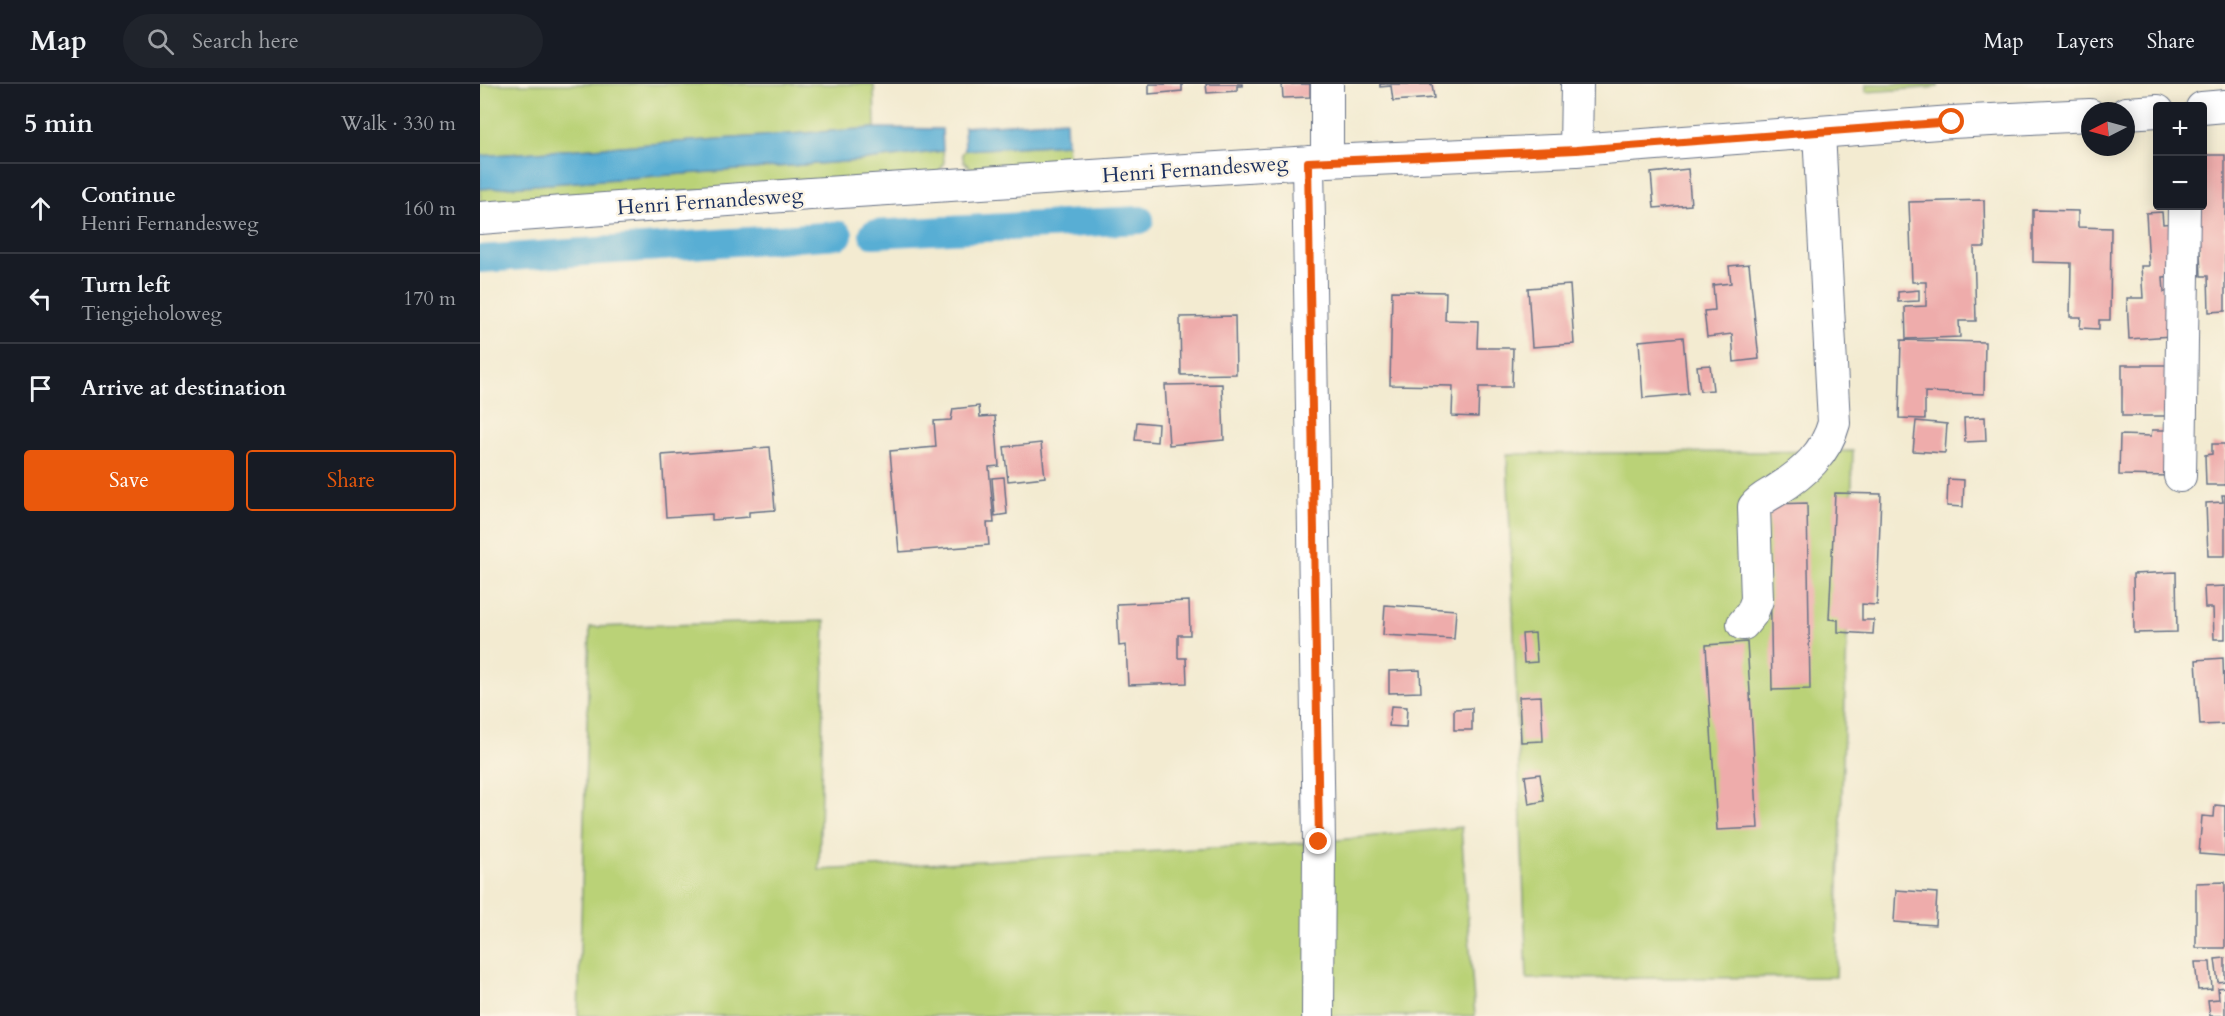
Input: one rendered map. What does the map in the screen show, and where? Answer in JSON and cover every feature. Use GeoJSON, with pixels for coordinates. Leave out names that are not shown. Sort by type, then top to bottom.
{"type":"FeatureCollection","features":[{"type":"Feature","properties":{"kind":"street"},"geometry":{"type":"LineString","coordinates":[[1318,1016],[1318,162],[1326,84]]}},
{"type":"Feature","properties":{"kind":"street"},"geometry":{"type":"LineString","coordinates":[[1576,150],[1577,84]]}},
{"type":"Feature","properties":{"kind":"street"},"geometry":{"type":"LineString","coordinates":[[2207,108],[2225,106]]}},
{"type":"Feature","properties":{"kind":"street"},"geometry":{"type":"LineString","coordinates":[[2135,112],[2153,111]]}},
{"type":"Feature","properties":{"kind":"street","name":"Henri Fernandesweg"},"geometry":{"type":"LineString","coordinates":[[480,218],[810,194],[1318,162],[1576,150],[2081,116]]}},
{"type":"Feature","properties":{"kind":"street"},"geometry":{"type":"LineString","coordinates":[[1743,624],[1752,613],[1757,600],[1754,507],[1762,497],[1776,490],[1816,460],[1830,439],[1834,423],[1819,132]]}},
{"type":"Feature","properties":{"kind":"street"},"geometry":{"type":"LineString","coordinates":[[2180,476],[2184,210]]}},
{"type":"Feature","properties":{"kind":"green space"},"geometry":{"type":"Polygon","coordinates":[[[480,84],[874,84],[875,128],[480,156],[480,84]]]}},
{"type":"Feature","properties":{"kind":"green space"},"geometry":{"type":"Polygon","coordinates":[[[1866,84],[1938,84],[1938,87],[1866,92],[1866,84]]]}},
{"type":"Feature","properties":{"kind":"green space"},"geometry":{"type":"Polygon","coordinates":[[[1067,144],[1069,165],[972,169],[964,162],[962,154],[965,150],[1067,144]]]}},
{"type":"Feature","properties":{"kind":"green space"},"geometry":{"type":"Polygon","coordinates":[[[943,151],[944,162],[938,175],[480,206],[480,189],[857,161],[943,151]]]}},
{"type":"Feature","properties":{"kind":"green space"},"geometry":{"type":"Polygon","coordinates":[[[1853,451],[1836,977],[1527,979],[1507,454],[1853,451]]]}},
{"type":"Feature","properties":{"kind":"green space"},"geometry":{"type":"Polygon","coordinates":[[[825,621],[819,870],[1319,842],[1461,827],[1475,1016],[578,1016],[590,627],[825,621]]]}},
{"type":"Feature","properties":{"kind":"water"},"geometry":{"type":"Polygon","coordinates":[[[1066,120],[1067,144],[965,150],[964,127],[1066,120]]]}},
{"type":"Feature","properties":{"kind":"water"},"geometry":{"type":"Polygon","coordinates":[[[875,128],[942,129],[943,151],[857,161],[480,189],[480,156],[875,128]]]}},
{"type":"Feature","properties":{"kind":"building"},"geometry":{"type":"Polygon","coordinates":[[[1149,84],[1182,84],[1182,91],[1149,94],[1149,84]]]}},
{"type":"Feature","properties":{"kind":"building"},"geometry":{"type":"Polygon","coordinates":[[[1206,84],[1242,84],[1242,86],[1237,86],[1237,91],[1207,93],[1206,84]]]}},
{"type":"Feature","properties":{"kind":"building"},"geometry":{"type":"Polygon","coordinates":[[[1282,84],[1310,84],[1310,97],[1283,98],[1282,84]]]}},
{"type":"Feature","properties":{"kind":"building"},"geometry":{"type":"Polygon","coordinates":[[[1380,84],[1432,84],[1434,98],[1393,101],[1391,86],[1380,87],[1380,84]]]}},
{"type":"Feature","properties":{"kind":"building"},"geometry":{"type":"Polygon","coordinates":[[[2207,155],[2225,155],[2225,311],[2209,312],[2208,276],[2201,276],[2198,210],[2207,210],[2207,155]]]}},
{"type":"Feature","properties":{"kind":"building"},"geometry":{"type":"Polygon","coordinates":[[[1688,169],[1691,205],[1654,208],[1651,173],[1688,169]]]}},
{"type":"Feature","properties":{"kind":"building"},"geometry":{"type":"Polygon","coordinates":[[[1984,200],[1985,247],[1974,247],[1976,321],[1959,321],[1960,337],[1906,339],[1905,307],[1926,306],[1926,282],[1912,282],[1909,202],[1984,200]]]}},
{"type":"Feature","properties":{"kind":"building"},"geometry":{"type":"Polygon","coordinates":[[[2033,210],[2078,211],[2078,227],[2111,228],[2110,320],[2099,320],[2099,329],[2080,328],[2081,317],[2070,317],[2071,263],[2033,262],[2033,210]]]}},
{"type":"Feature","properties":{"kind":"building"},"geometry":{"type":"Polygon","coordinates":[[[2162,212],[2163,224],[2174,223],[2177,276],[2163,277],[2164,292],[2174,291],[2171,336],[2129,339],[2127,298],[2143,298],[2141,266],[2149,266],[2146,213],[2162,212]]]}},
{"type":"Feature","properties":{"kind":"building"},"geometry":{"type":"Polygon","coordinates":[[[1749,264],[1759,359],[1734,362],[1732,334],[1707,337],[1704,311],[1715,310],[1713,285],[1731,283],[1729,266],[1749,264]]]}},
{"type":"Feature","properties":{"kind":"building"},"geometry":{"type":"Polygon","coordinates":[[[1570,285],[1574,344],[1532,347],[1528,288],[1570,285]]]}},
{"type":"Feature","properties":{"kind":"building"},"geometry":{"type":"Polygon","coordinates":[[[1919,290],[1919,301],[1898,302],[1898,292],[1919,290]]]}},
{"type":"Feature","properties":{"kind":"building"},"geometry":{"type":"Polygon","coordinates":[[[1392,291],[1446,292],[1445,320],[1478,321],[1477,348],[1513,348],[1512,387],[1479,387],[1478,417],[1452,416],[1453,386],[1390,385],[1392,291]]]}},
{"type":"Feature","properties":{"kind":"building"},"geometry":{"type":"Polygon","coordinates":[[[1235,316],[1236,374],[1181,375],[1180,317],[1235,316]]]}},
{"type":"Feature","properties":{"kind":"building"},"geometry":{"type":"Polygon","coordinates":[[[1683,337],[1688,394],[1643,398],[1639,341],[1683,337]]]}},
{"type":"Feature","properties":{"kind":"building"},"geometry":{"type":"Polygon","coordinates":[[[1901,340],[1985,342],[1984,394],[1925,392],[1925,419],[1899,418],[1901,340]]]}},
{"type":"Feature","properties":{"kind":"building"},"geometry":{"type":"Polygon","coordinates":[[[1710,365],[1713,390],[1700,391],[1697,366],[1710,365]]]}},
{"type":"Feature","properties":{"kind":"building"},"geometry":{"type":"Polygon","coordinates":[[[2122,365],[2168,365],[2168,416],[2122,416],[2122,365]]]}},
{"type":"Feature","properties":{"kind":"building"},"geometry":{"type":"Polygon","coordinates":[[[1222,384],[1224,440],[1169,445],[1165,385],[1222,384]]]}},
{"type":"Feature","properties":{"kind":"building"},"geometry":{"type":"Polygon","coordinates":[[[979,406],[980,417],[995,416],[999,466],[989,467],[994,523],[987,523],[989,545],[899,552],[890,451],[936,447],[934,421],[951,420],[953,409],[979,406]]]}},
{"type":"Feature","properties":{"kind":"building"},"geometry":{"type":"Polygon","coordinates":[[[1985,417],[1986,441],[1965,442],[1964,418],[1985,417]]]}},
{"type":"Feature","properties":{"kind":"building"},"geometry":{"type":"Polygon","coordinates":[[[1916,421],[1947,424],[1945,453],[1913,451],[1916,421]]]}},
{"type":"Feature","properties":{"kind":"building"},"geometry":{"type":"Polygon","coordinates":[[[1137,422],[1158,424],[1157,442],[1135,440],[1137,422]]]}},
{"type":"Feature","properties":{"kind":"building"},"geometry":{"type":"Polygon","coordinates":[[[2152,430],[2173,430],[2172,476],[2119,475],[2120,435],[2151,436],[2152,430]]]}},
{"type":"Feature","properties":{"kind":"building"},"geometry":{"type":"Polygon","coordinates":[[[1041,443],[1045,477],[1008,481],[1004,447],[1041,443]]]}},
{"type":"Feature","properties":{"kind":"building"},"geometry":{"type":"Polygon","coordinates":[[[2212,444],[2225,444],[2225,485],[2206,485],[2205,455],[2212,454],[2212,444]]]}},
{"type":"Feature","properties":{"kind":"building"},"geometry":{"type":"Polygon","coordinates":[[[770,447],[775,510],[749,512],[749,517],[712,520],[712,514],[666,517],[662,455],[770,447]]]}},
{"type":"Feature","properties":{"kind":"building"},"geometry":{"type":"Polygon","coordinates":[[[1004,477],[1007,514],[995,516],[992,478],[1004,477]]]}},
{"type":"Feature","properties":{"kind":"building"},"geometry":{"type":"Polygon","coordinates":[[[1948,479],[1964,480],[1963,507],[1947,506],[1948,479]]]}},
{"type":"Feature","properties":{"kind":"building"},"geometry":{"type":"Polygon","coordinates":[[[1835,493],[1881,494],[1877,605],[1862,604],[1862,620],[1874,620],[1873,634],[1838,632],[1838,620],[1829,619],[1835,493]]]}},
{"type":"Feature","properties":{"kind":"building"},"geometry":{"type":"Polygon","coordinates":[[[2222,495],[2225,495],[2225,556],[2208,556],[2206,503],[2223,502],[2222,495]]]}},
{"type":"Feature","properties":{"kind":"building"},"geometry":{"type":"Polygon","coordinates":[[[1807,503],[1810,689],[1772,690],[1769,504],[1807,503]]]}},
{"type":"Feature","properties":{"kind":"building"},"geometry":{"type":"Polygon","coordinates":[[[2176,572],[2177,632],[2134,633],[2133,574],[2176,572]]]}},
{"type":"Feature","properties":{"kind":"building"},"geometry":{"type":"Polygon","coordinates":[[[2225,586],[2225,639],[2214,639],[2213,608],[2205,608],[2204,587],[2225,586]]]}},
{"type":"Feature","properties":{"kind":"building"},"geometry":{"type":"Polygon","coordinates":[[[1189,601],[1190,635],[1178,635],[1178,658],[1186,658],[1187,683],[1128,685],[1126,645],[1119,646],[1117,604],[1189,601]]]}},
{"type":"Feature","properties":{"kind":"building"},"geometry":{"type":"Polygon","coordinates":[[[1385,605],[1456,610],[1454,639],[1383,635],[1385,605]]]}},
{"type":"Feature","properties":{"kind":"building"},"geometry":{"type":"Polygon","coordinates":[[[1535,633],[1537,662],[1524,663],[1522,634],[1535,633]]]}},
{"type":"Feature","properties":{"kind":"building"},"geometry":{"type":"Polygon","coordinates":[[[1747,642],[1758,828],[1717,830],[1706,645],[1747,642]]]}},
{"type":"Feature","properties":{"kind":"building"},"geometry":{"type":"Polygon","coordinates":[[[2223,658],[2225,724],[2200,725],[2196,660],[2223,658]]]}},
{"type":"Feature","properties":{"kind":"building"},"geometry":{"type":"Polygon","coordinates":[[[1420,670],[1421,692],[1389,693],[1389,671],[1420,670]]]}},
{"type":"Feature","properties":{"kind":"building"},"geometry":{"type":"Polygon","coordinates":[[[1541,696],[1543,741],[1521,742],[1519,697],[1541,696]]]}},
{"type":"Feature","properties":{"kind":"building"},"geometry":{"type":"Polygon","coordinates":[[[1391,706],[1407,707],[1406,727],[1389,726],[1391,706]]]}},
{"type":"Feature","properties":{"kind":"building"},"geometry":{"type":"Polygon","coordinates":[[[1472,708],[1472,730],[1454,730],[1454,709],[1472,708]]]}},
{"type":"Feature","properties":{"kind":"building"},"geometry":{"type":"Polygon","coordinates":[[[1540,774],[1544,801],[1529,804],[1525,776],[1540,774]]]}},
{"type":"Feature","properties":{"kind":"building"},"geometry":{"type":"Polygon","coordinates":[[[2215,805],[2225,806],[2225,856],[2199,854],[2202,816],[2214,817],[2215,805]]]}},
{"type":"Feature","properties":{"kind":"building"},"geometry":{"type":"Polygon","coordinates":[[[2225,882],[2225,948],[2196,948],[2196,883],[2225,882]]]}},
{"type":"Feature","properties":{"kind":"building"},"geometry":{"type":"Polygon","coordinates":[[[1896,890],[1937,893],[1935,925],[1894,922],[1896,890]]]}},
{"type":"Feature","properties":{"kind":"building"},"geometry":{"type":"Polygon","coordinates":[[[2225,958],[2225,981],[2218,982],[2215,959],[2225,958]]]}},
{"type":"Feature","properties":{"kind":"building"},"geometry":{"type":"Polygon","coordinates":[[[2195,962],[2210,962],[2212,989],[2198,990],[2195,962]]]}},
{"type":"Feature","properties":{"kind":"building"},"geometry":{"type":"Polygon","coordinates":[[[2225,987],[2225,1016],[2210,1016],[2208,1000],[2219,999],[2218,988],[2225,987]]]}},
{"type":"Feature","properties":{"kind":"waterway"},"geometry":{"type":"LineString","coordinates":[[873,234],[1140,220]]}},
{"type":"Feature","properties":{"kind":"waterway"},"geometry":{"type":"LineString","coordinates":[[480,259],[839,235]]}},
{"type":"Feature","properties":{"kind":"route"},"geometry":{"type":"LineString","coordinates":[[1319,842],[1308,162],[1576,150],[1952,122]]}}]}
